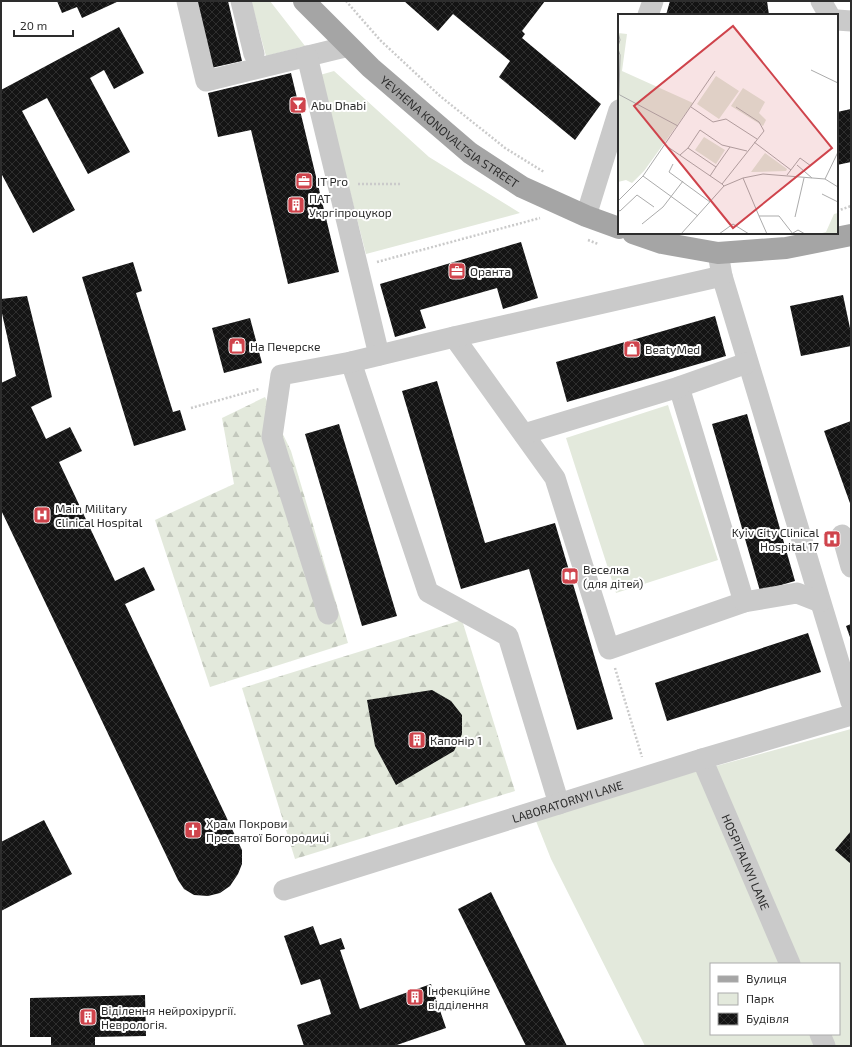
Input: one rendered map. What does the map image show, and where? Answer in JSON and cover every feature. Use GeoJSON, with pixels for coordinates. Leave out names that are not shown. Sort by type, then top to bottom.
{"type":"FeatureCollection","features":[{"type":"Feature","properties":{"kind":"main road","name":"YEVHENA KONOVALTSIA STREET"},"geometry":{"type":"LineString","coordinates":[[304,1],[371,68],[470,152],[522,187],[586,216],[618,228]]}},
{"type":"Feature","properties":{"kind":"main road"},"geometry":{"type":"LineString","coordinates":[[635,234],[662,243],[718,253],[786,248],[851,235]]}},
{"type":"Feature","properties":{"kind":"street"},"geometry":{"type":"LineString","coordinates":[[187,1],[206,81],[349,46]]}},
{"type":"Feature","properties":{"kind":"street"},"geometry":{"type":"LineString","coordinates":[[241,1],[254,54]]}},
{"type":"Feature","properties":{"kind":"street"},"geometry":{"type":"LineString","coordinates":[[648,14],[653,1]]}},
{"type":"Feature","properties":{"kind":"street"},"geometry":{"type":"LineString","coordinates":[[821,1],[828,14]]}},
{"type":"Feature","properties":{"kind":"street"},"geometry":{"type":"LineString","coordinates":[[838,20],[851,21]]}},
{"type":"Feature","properties":{"kind":"street"},"geometry":{"type":"LineString","coordinates":[[307,56],[379,355]]}},
{"type":"Feature","properties":{"kind":"street"},"geometry":{"type":"LineString","coordinates":[[586,216],[618,113]]}},
{"type":"Feature","properties":{"kind":"street"},"geometry":{"type":"LineString","coordinates":[[718,253],[722,276],[747,363],[851,702]]}},
{"type":"Feature","properties":{"kind":"street"},"geometry":{"type":"LineString","coordinates":[[328,614],[272,437],[281,375],[355,355],[379,355],[722,276]]}},
{"type":"Feature","properties":{"kind":"street"},"geometry":{"type":"LineString","coordinates":[[454,337],[555,478],[609,649],[744,602],[797,593],[820,602]]}},
{"type":"Feature","properties":{"kind":"street"},"geometry":{"type":"LineString","coordinates":[[355,355],[428,592],[508,636],[559,804]]}},
{"type":"Feature","properties":{"kind":"street"},"geometry":{"type":"LineString","coordinates":[[524,434],[679,387],[747,363]]}},
{"type":"Feature","properties":{"kind":"street"},"geometry":{"type":"LineString","coordinates":[[679,387],[744,602]]}},
{"type":"Feature","properties":{"kind":"street"},"geometry":{"type":"LineString","coordinates":[[842,535],[851,567]]}},
{"type":"Feature","properties":{"kind":"street","name":"LABORATORNYI LANE"},"geometry":{"type":"LineString","coordinates":[[284,890],[702,759],[851,715]]}},
{"type":"Feature","properties":{"kind":"street","name":"HOSPITALNYI LANE"},"geometry":{"type":"LineString","coordinates":[[702,759],[790,963]]}},
{"type":"Feature","properties":{"kind":"street"},"geometry":{"type":"LineString","coordinates":[[820,1035],[825,1046]]}},
{"type":"Feature","properties":{"kind":"path"},"geometry":{"type":"LineString","coordinates":[[346,1],[380,40],[440,96],[505,148],[550,176]]}},
{"type":"Feature","properties":{"kind":"path"},"geometry":{"type":"LineString","coordinates":[[338,185],[400,184]]}},
{"type":"Feature","properties":{"kind":"path"},"geometry":{"type":"LineString","coordinates":[[838,211],[851,206]]}},
{"type":"Feature","properties":{"kind":"path"},"geometry":{"type":"LineString","coordinates":[[358,267],[541,218]]}},
{"type":"Feature","properties":{"kind":"path"},"geometry":{"type":"LineString","coordinates":[[191,408],[260,388]]}},
{"type":"Feature","properties":{"kind":"path"},"geometry":{"type":"LineString","coordinates":[[609,649],[648,777]]}},
{"type":"Feature","properties":{"kind":"green space"},"geometry":{"type":"Polygon","coordinates":[[[251,1],[270,1],[305,46],[266,56],[251,1]]]}},
{"type":"Feature","properties":{"kind":"green space"},"geometry":{"type":"Polygon","coordinates":[[[334,71],[429,157],[520,213],[366,254],[320,75],[334,71]]]}},
{"type":"Feature","properties":{"kind":"green space"},"geometry":{"type":"Polygon","coordinates":[[[265,397],[291,451],[348,643],[210,687],[155,520],[234,484],[222,418],[265,397]]]}},
{"type":"Feature","properties":{"kind":"green space"},"geometry":{"type":"Polygon","coordinates":[[[668,405],[718,560],[616,593],[566,438],[668,405]]]}},
{"type":"Feature","properties":{"kind":"green space"},"geometry":{"type":"Polygon","coordinates":[[[462,620],[515,791],[295,859],[242,688],[462,620]]]}},
{"type":"Feature","properties":{"kind":"green space"},"geometry":{"type":"Polygon","coordinates":[[[851,729],[851,1046],[645,1046],[551,859],[534,816],[851,729]]]}},
{"type":"Feature","properties":{"kind":"building"},"geometry":{"type":"Polygon","coordinates":[[[57,1],[119,1],[82,18],[77,7],[62,13],[57,1]]]}},
{"type":"Feature","properties":{"kind":"building"},"geometry":{"type":"Polygon","coordinates":[[[195,1],[228,1],[242,61],[211,68],[195,1]]]}},
{"type":"Feature","properties":{"kind":"building"},"geometry":{"type":"Polygon","coordinates":[[[404,1],[545,1],[522,31],[525,34],[522,38],[601,104],[575,140],[499,77],[510,61],[453,14],[438,31],[404,1]]]}},
{"type":"Feature","properties":{"kind":"building"},"geometry":{"type":"Polygon","coordinates":[[[670,1],[767,1],[769,14],[666,14],[670,1]]]}},
{"type":"Feature","properties":{"kind":"building"},"geometry":{"type":"Polygon","coordinates":[[[119,27],[144,73],[114,89],[104,70],[90,78],[130,152],[88,174],[47,98],[22,111],[75,210],[33,233],[1,173],[1,90],[119,27]]]}},
{"type":"Feature","properties":{"kind":"building","name":"ПАТ Укргіпроцукор"},"geometry":{"type":"Polygon","coordinates":[[[291,73],[339,272],[288,284],[251,130],[218,137],[208,93],[291,73]]]}},
{"type":"Feature","properties":{"kind":"building"},"geometry":{"type":"Polygon","coordinates":[[[851,109],[851,162],[838,165],[838,112],[851,109]]]}},
{"type":"Feature","properties":{"kind":"building"},"geometry":{"type":"Polygon","coordinates":[[[521,242],[538,298],[503,309],[497,288],[420,310],[426,328],[395,337],[380,284],[521,242]]]}},
{"type":"Feature","properties":{"kind":"building"},"geometry":{"type":"Polygon","coordinates":[[[133,262],[142,291],[136,293],[173,412],[180,410],[186,430],[134,446],[82,277],[133,262]]]}},
{"type":"Feature","properties":{"kind":"building"},"geometry":{"type":"Polygon","coordinates":[[[843,295],[851,333],[851,346],[801,356],[790,306],[843,295]]]}},
{"type":"Feature","properties":{"kind":"building"},"geometry":{"type":"Polygon","coordinates":[[[27,296],[52,397],[31,407],[46,439],[70,427],[82,451],[59,462],[115,581],[144,567],[155,590],[125,604],[242,850],[242,864],[238,874],[230,886],[220,893],[208,896],[194,895],[184,889],[178,880],[1,510],[1,383],[16,376],[1,309],[1,299],[27,296]]]}},
{"type":"Feature","properties":{"kind":"building"},"geometry":{"type":"Polygon","coordinates":[[[715,316],[726,356],[567,402],[556,362],[715,316]]]}},
{"type":"Feature","properties":{"kind":"building","name":"На Печерске"},"geometry":{"type":"Polygon","coordinates":[[[250,318],[262,363],[224,373],[212,328],[250,318]]]}},
{"type":"Feature","properties":{"kind":"building"},"geometry":{"type":"Polygon","coordinates":[[[437,381],[485,543],[555,523],[613,719],[577,730],[529,569],[461,589],[402,391],[437,381]]]}},
{"type":"Feature","properties":{"kind":"building"},"geometry":{"type":"Polygon","coordinates":[[[747,414],[795,581],[760,591],[712,424],[747,414]]]}},
{"type":"Feature","properties":{"kind":"building"},"geometry":{"type":"Polygon","coordinates":[[[851,421],[851,506],[824,431],[851,421]]]}},
{"type":"Feature","properties":{"kind":"building"},"geometry":{"type":"Polygon","coordinates":[[[339,424],[397,616],[362,626],[305,434],[339,424]]]}},
{"type":"Feature","properties":{"kind":"building"},"geometry":{"type":"Polygon","coordinates":[[[851,624],[851,640],[846,626],[851,624]]]}},
{"type":"Feature","properties":{"kind":"building"},"geometry":{"type":"Polygon","coordinates":[[[808,633],[821,672],[667,721],[655,683],[808,633]]]}},
{"type":"Feature","properties":{"kind":"building","name":"Капонір 1"},"geometry":{"type":"Polygon","coordinates":[[[432,690],[451,701],[462,715],[462,734],[454,751],[396,785],[375,746],[367,700],[432,690]]]}},
{"type":"Feature","properties":{"kind":"building"},"geometry":{"type":"Polygon","coordinates":[[[44,820],[72,874],[1,911],[1,842],[44,820]]]}},
{"type":"Feature","properties":{"kind":"building"},"geometry":{"type":"Polygon","coordinates":[[[851,831],[851,864],[835,850],[851,831]]]}},
{"type":"Feature","properties":{"kind":"building"},"geometry":{"type":"Polygon","coordinates":[[[491,892],[567,1046],[526,1046],[458,909],[491,892]]]}},
{"type":"Feature","properties":{"kind":"building","name":"Інфекційне відділення"},"geometry":{"type":"Polygon","coordinates":[[[313,926],[320,945],[341,938],[345,949],[340,950],[360,1009],[431,984],[446,1028],[394,1046],[304,1046],[297,1025],[331,1014],[320,979],[301,985],[284,936],[313,926]]]}},
{"type":"Feature","properties":{"kind":"building","name":"Віділення нейрохірургії. Неврологія."},"geometry":{"type":"Polygon","coordinates":[[[145,995],[146,1036],[95,1037],[95,1046],[51,1046],[51,1037],[30,1037],[30,998],[145,995]]]}},
{"type":"Feature","properties":{"kind":"place","name":"Abu Dhabi"},"geometry":{"type":"Point","coordinates":[298,105]}},
{"type":"Feature","properties":{"kind":"place","name":"IT Pro"},"geometry":{"type":"Point","coordinates":[304,181]}},
{"type":"Feature","properties":{"kind":"place","name":"ПАТ Укргіпроцукор"},"geometry":{"type":"Point","coordinates":[296,205]}},
{"type":"Feature","properties":{"kind":"place","name":"Оранта"},"geometry":{"type":"Point","coordinates":[457,271]}},
{"type":"Feature","properties":{"kind":"place","name":"На Печерске"},"geometry":{"type":"Point","coordinates":[237,346]}},
{"type":"Feature","properties":{"kind":"place","name":"BeatyMed"},"geometry":{"type":"Point","coordinates":[632,349]}},
{"type":"Feature","properties":{"kind":"place","name":"Main Military Clinical Hospital"},"geometry":{"type":"Point","coordinates":[42,515]}},
{"type":"Feature","properties":{"kind":"place","name":"Kyiv City Clinical Hospital 17"},"geometry":{"type":"Point","coordinates":[832,539]}},
{"type":"Feature","properties":{"kind":"place","name":"Веселка (для дітей)"},"geometry":{"type":"Point","coordinates":[570,576]}},
{"type":"Feature","properties":{"kind":"place","name":"Капонір 1"},"geometry":{"type":"Point","coordinates":[417,740]}},
{"type":"Feature","properties":{"kind":"place","name":"Храм Покрови Пресвятої Богородиці"},"geometry":{"type":"Point","coordinates":[193,830]}},
{"type":"Feature","properties":{"kind":"place","name":"Інфекційне відділення"},"geometry":{"type":"Point","coordinates":[415,997]}},
{"type":"Feature","properties":{"kind":"place","name":"Віділення нейрохірургії. Неврологія."},"geometry":{"type":"Point","coordinates":[88,1017]}}]}
